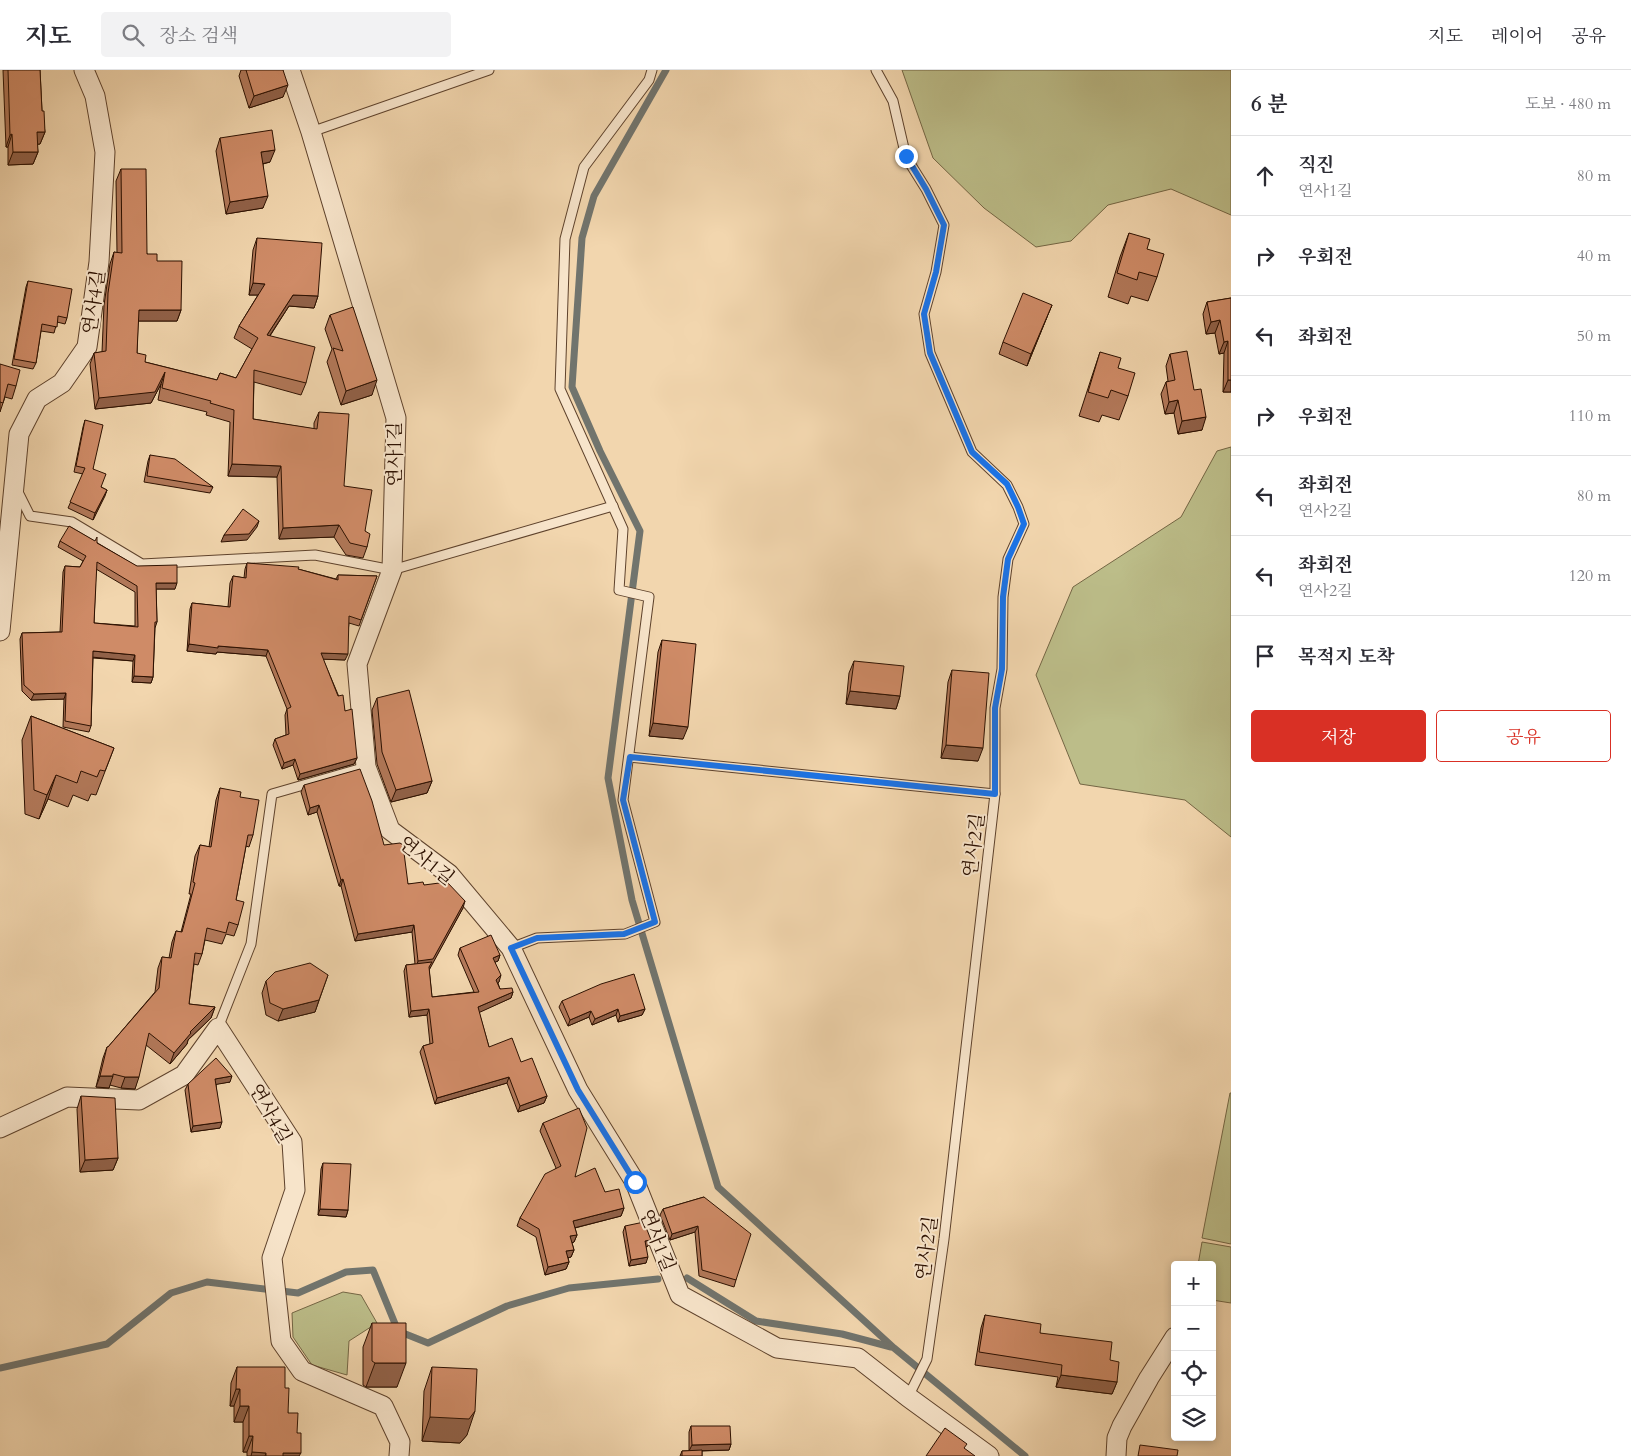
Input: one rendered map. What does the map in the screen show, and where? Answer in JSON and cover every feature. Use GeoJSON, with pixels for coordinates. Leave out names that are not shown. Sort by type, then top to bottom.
{"type":"FeatureCollection","features":[{"type":"Feature","properties":{"kind":"street","name":"연사4길"},"geometry":{"type":"LineString","coordinates":[[0,631],[19,434],[37,399],[62,383],[87,347],[99,262],[105,152],[95,96],[84,70]]}},
{"type":"Feature","properties":{"kind":"street","name":"연사1길"},"geometry":{"type":"LineString","coordinates":[[290,70],[311,132],[396,418],[392,570],[357,664],[366,767],[390,830],[449,874],[511,948],[578,1090],[635,1182],[680,1295],[777,1348],[858,1358],[989,1456]]}},
{"type":"Feature","properties":{"kind":"street","name":"연사4길"},"geometry":{"type":"LineString","coordinates":[[218,1028],[292,1142],[295,1190],[272,1258],[281,1341],[302,1371],[383,1406],[400,1442],[399,1456]]}},
{"type":"Feature","properties":{"kind":"street"},"geometry":{"type":"LineString","coordinates":[[0,1128],[67,1097],[139,1100],[184,1075],[218,1028]]}},
{"type":"Feature","properties":{"kind":"street"},"geometry":{"type":"LineString","coordinates":[[1116,1456],[1117,1438],[1122,1426],[1171,1344]]}},
{"type":"Feature","properties":{"kind":"lane"},"geometry":{"type":"LineString","coordinates":[[311,132],[489,70]]}},
{"type":"Feature","properties":{"kind":"lane"},"geometry":{"type":"LineString","coordinates":[[511,948],[537,938],[624,934],[655,922],[623,800],[630,757],[648,596],[619,590],[623,529],[560,389],[565,239],[584,167],[650,80],[652,70]]}},
{"type":"Feature","properties":{"kind":"lane","name":"연사2길"},"geometry":{"type":"LineString","coordinates":[[876,70],[893,101],[906,156],[926,189],[944,225],[936,272],[924,314],[930,353],[972,452],[1007,484],[1024,524],[1008,559],[1003,597],[1002,669],[995,708],[995,794],[944,1239],[927,1359],[908,1397]]}},
{"type":"Feature","properties":{"kind":"lane"},"geometry":{"type":"LineString","coordinates":[[15,485],[30,516],[72,522],[142,564],[315,556],[392,570],[613,506]]}},
{"type":"Feature","properties":{"kind":"lane"},"geometry":{"type":"LineString","coordinates":[[630,757],[995,794]]}},
{"type":"Feature","properties":{"kind":"lane"},"geometry":{"type":"LineString","coordinates":[[218,1028],[251,944],[272,794],[366,767]]}},
{"type":"Feature","properties":{"kind":"green space"},"geometry":{"type":"Polygon","coordinates":[[[902,70],[1231,70],[1231,215],[1171,189],[1108,205],[1071,241],[1036,247],[984,208],[933,158],[902,70]]]}},
{"type":"Feature","properties":{"kind":"green space"},"geometry":{"type":"Polygon","coordinates":[[[1231,447],[1231,837],[1185,800],[1080,784],[1036,675],[1073,587],[1181,517],[1217,451],[1231,447]]]}},
{"type":"Feature","properties":{"kind":"green space"},"geometry":{"type":"Polygon","coordinates":[[[1231,1093],[1231,1244],[1202,1238],[1231,1093]]]}},
{"type":"Feature","properties":{"kind":"green space"},"geometry":{"type":"Polygon","coordinates":[[[1202,1242],[1231,1247],[1231,1303],[1216,1301],[1216,1261],[1199,1261],[1202,1242]]]}},
{"type":"Feature","properties":{"kind":"green space"},"geometry":{"type":"Polygon","coordinates":[[[343,1292],[361,1295],[377,1323],[349,1341],[347,1375],[312,1365],[293,1337],[292,1313],[343,1292]]]}},
{"type":"Feature","properties":{"kind":"building"},"geometry":{"type":"Polygon","coordinates":[[[8,70],[40,70],[45,132],[37,132],[38,152],[13,152],[12,134],[10,135],[8,70]]]}},
{"type":"Feature","properties":{"kind":"building"},"geometry":{"type":"Polygon","coordinates":[[[246,70],[283,70],[288,85],[254,96],[246,70]]]}},
{"type":"Feature","properties":{"kind":"building"},"geometry":{"type":"Polygon","coordinates":[[[272,130],[275,150],[261,152],[268,196],[230,202],[220,138],[272,130]]]}},
{"type":"Feature","properties":{"kind":"building"},"geometry":{"type":"Polygon","coordinates":[[[121,169],[146,169],[147,254],[157,254],[157,261],[182,261],[181,310],[139,310],[137,353],[146,355],[145,362],[217,380],[220,373],[236,378],[258,338],[239,326],[265,284],[253,283],[257,238],[322,243],[318,296],[293,295],[267,335],[315,347],[306,383],[254,370],[253,419],[317,429],[319,412],[349,414],[344,486],[372,490],[365,531],[370,534],[367,547],[350,543],[339,525],[283,528],[281,466],[232,464],[234,410],[210,403],[211,401],[162,388],[165,372],[155,392],[99,398],[94,353],[106,351],[108,293],[114,252],[122,253],[121,169]]]}},
{"type":"Feature","properties":{"kind":"building"},"geometry":{"type":"Polygon","coordinates":[[[1129,233],[1150,239],[1147,249],[1164,254],[1157,277],[1139,272],[1137,280],[1117,273],[1129,233]]]}},
{"type":"Feature","properties":{"kind":"building"},"geometry":{"type":"Polygon","coordinates":[[[28,281],[72,289],[67,318],[58,316],[57,327],[42,324],[36,363],[14,359],[28,281]]]}},
{"type":"Feature","properties":{"kind":"building"},"geometry":{"type":"Polygon","coordinates":[[[1023,293],[1052,305],[1031,354],[1003,342],[1023,293]]]}},
{"type":"Feature","properties":{"kind":"building"},"geometry":{"type":"Polygon","coordinates":[[[1231,298],[1231,380],[1228,380],[1228,341],[1224,342],[1220,320],[1211,322],[1207,302],[1231,298]]]}},
{"type":"Feature","properties":{"kind":"building"},"geometry":{"type":"Polygon","coordinates":[[[353,307],[377,380],[346,391],[333,348],[343,351],[330,315],[353,307]]]}},
{"type":"Feature","properties":{"kind":"building"},"geometry":{"type":"Polygon","coordinates":[[[1187,351],[1194,390],[1201,389],[1206,417],[1182,421],[1178,400],[1169,402],[1166,382],[1175,380],[1170,354],[1187,351]]]}},
{"type":"Feature","properties":{"kind":"building"},"geometry":{"type":"Polygon","coordinates":[[[1100,352],[1121,358],[1118,368],[1135,373],[1128,396],[1111,390],[1108,398],[1088,392],[1100,352]]]}},
{"type":"Feature","properties":{"kind":"building"},"geometry":{"type":"Polygon","coordinates":[[[0,364],[20,370],[16,386],[8,384],[3,403],[0,402],[0,364]]]}},
{"type":"Feature","properties":{"kind":"building"},"geometry":{"type":"Polygon","coordinates":[[[85,420],[103,425],[93,469],[106,474],[101,487],[107,490],[95,513],[70,502],[85,468],[76,466],[85,420]]]}},
{"type":"Feature","properties":{"kind":"building"},"geometry":{"type":"Polygon","coordinates":[[[150,455],[175,459],[213,487],[147,476],[150,455]]]}},
{"type":"Feature","properties":{"kind":"building"},"geometry":{"type":"Polygon","coordinates":[[[243,509],[259,521],[249,534],[224,535],[243,509]]]}},
{"type":"Feature","properties":{"kind":"building"},"geometry":{"type":"Polygon","coordinates":[[[69,526],[95,541],[97,537],[97,543],[137,566],[177,565],[177,583],[156,583],[157,622],[155,622],[153,677],[134,676],[135,655],[93,651],[91,726],[65,721],[66,693],[34,694],[24,685],[22,633],[62,632],[65,566],[80,567],[86,556],[60,541],[69,526]],[[97,562],[94,623],[138,627],[137,586],[97,562]]]}},
{"type":"Feature","properties":{"kind":"building"},"geometry":{"type":"Polygon","coordinates":[[[247,563],[299,567],[298,569],[338,580],[338,575],[377,576],[361,620],[349,616],[348,654],[321,653],[338,696],[343,695],[345,711],[352,709],[357,758],[300,774],[295,759],[284,763],[275,739],[289,734],[287,709],[291,707],[268,650],[218,646],[218,648],[189,644],[192,603],[230,607],[233,576],[246,578],[247,563]]]}},
{"type":"Feature","properties":{"kind":"building"},"geometry":{"type":"Polygon","coordinates":[[[662,640],[696,644],[688,727],[653,723],[662,640]]]}},
{"type":"Feature","properties":{"kind":"building"},"geometry":{"type":"Polygon","coordinates":[[[854,661],[904,666],[900,696],[850,691],[854,661]]]}},
{"type":"Feature","properties":{"kind":"building"},"geometry":{"type":"Polygon","coordinates":[[[952,670],[989,673],[983,748],[946,745],[952,670]]]}},
{"type":"Feature","properties":{"kind":"building"},"geometry":{"type":"Polygon","coordinates":[[[409,690],[432,781],[396,790],[382,752],[377,698],[409,690]]]}},
{"type":"Feature","properties":{"kind":"building"},"geometry":{"type":"Polygon","coordinates":[[[31,716],[114,748],[105,771],[100,770],[97,777],[81,771],[77,783],[56,775],[47,795],[34,790],[31,716]]]}},
{"type":"Feature","properties":{"kind":"building"},"geometry":{"type":"Polygon","coordinates":[[[360,769],[372,801],[384,845],[400,843],[403,845],[408,884],[423,882],[424,885],[447,882],[465,901],[433,959],[418,961],[414,925],[358,934],[343,879],[341,880],[319,805],[310,808],[304,785],[360,769]]]}},
{"type":"Feature","properties":{"kind":"building"},"geometry":{"type":"Polygon","coordinates":[[[220,788],[241,792],[240,797],[259,800],[253,835],[248,835],[236,900],[244,902],[238,925],[229,922],[226,933],[207,928],[202,954],[195,953],[189,1004],[215,1007],[190,1032],[174,1053],[149,1033],[139,1077],[125,1077],[113,1074],[113,1076],[100,1076],[107,1047],[159,988],[162,957],[171,958],[176,931],[182,932],[195,883],[193,882],[200,845],[211,847],[220,788]]]}},
{"type":"Feature","properties":{"kind":"building"},"geometry":{"type":"Polygon","coordinates":[[[491,935],[500,955],[493,958],[501,975],[496,980],[500,989],[512,988],[513,992],[478,1007],[489,1047],[512,1038],[521,1062],[532,1058],[547,1096],[520,1106],[509,1077],[437,1098],[423,1046],[433,1043],[429,1009],[411,1011],[406,965],[432,962],[429,967],[432,997],[479,992],[460,948],[491,935]]]}},
{"type":"Feature","properties":{"kind":"building"},"geometry":{"type":"Polygon","coordinates":[[[310,963],[328,975],[319,1000],[283,1009],[270,1003],[266,981],[275,972],[310,963]]]}},
{"type":"Feature","properties":{"kind":"building"},"geometry":{"type":"Polygon","coordinates":[[[634,974],[645,1009],[620,1016],[618,1009],[595,1019],[591,1011],[570,1020],[562,1001],[601,984],[634,974]]]}},
{"type":"Feature","properties":{"kind":"building"},"geometry":{"type":"Polygon","coordinates":[[[216,1058],[232,1076],[215,1079],[222,1122],[193,1126],[188,1084],[216,1058]]]}},
{"type":"Feature","properties":{"kind":"building"},"geometry":{"type":"Polygon","coordinates":[[[81,1096],[115,1098],[118,1158],[85,1160],[81,1096]]]}},
{"type":"Feature","properties":{"kind":"building"},"geometry":{"type":"Polygon","coordinates":[[[579,1108],[587,1128],[575,1177],[595,1168],[605,1192],[619,1189],[624,1208],[573,1221],[577,1235],[570,1236],[574,1250],[566,1251],[569,1262],[548,1267],[539,1229],[520,1218],[545,1174],[561,1166],[543,1123],[579,1108]]]}},
{"type":"Feature","properties":{"kind":"building"},"geometry":{"type":"Polygon","coordinates":[[[323,1163],[351,1164],[348,1210],[320,1209],[323,1163]]]}},
{"type":"Feature","properties":{"kind":"building"},"geometry":{"type":"Polygon","coordinates":[[[704,1197],[751,1234],[736,1280],[702,1270],[698,1226],[672,1234],[663,1209],[704,1197]]]}},
{"type":"Feature","properties":{"kind":"building"},"geometry":{"type":"Polygon","coordinates":[[[644,1222],[651,1240],[645,1241],[648,1257],[631,1260],[625,1226],[644,1222]]]}},
{"type":"Feature","properties":{"kind":"building"},"geometry":{"type":"Polygon","coordinates":[[[985,1315],[1041,1324],[1040,1333],[1112,1342],[1110,1360],[1119,1362],[1117,1382],[1061,1375],[1062,1365],[979,1352],[985,1315]]]}},
{"type":"Feature","properties":{"kind":"building"},"geometry":{"type":"Polygon","coordinates":[[[372,1323],[406,1323],[406,1363],[375,1363],[372,1361],[372,1323]]]}},
{"type":"Feature","properties":{"kind":"building"},"geometry":{"type":"Polygon","coordinates":[[[237,1367],[285,1367],[285,1388],[289,1388],[288,1413],[298,1413],[297,1433],[301,1433],[301,1453],[283,1453],[283,1456],[266,1456],[266,1453],[252,1452],[253,1436],[249,1436],[249,1406],[240,1406],[240,1389],[236,1389],[237,1367]]]}},
{"type":"Feature","properties":{"kind":"building"},"geometry":{"type":"Polygon","coordinates":[[[432,1367],[477,1369],[475,1411],[469,1419],[430,1417],[432,1367]]]}},
{"type":"Feature","properties":{"kind":"building"},"geometry":{"type":"Polygon","coordinates":[[[691,1426],[730,1426],[731,1444],[692,1445],[691,1426]]]}},
{"type":"Feature","properties":{"kind":"building"},"geometry":{"type":"Polygon","coordinates":[[[945,1428],[967,1444],[964,1448],[975,1456],[926,1456],[945,1428]]]}},
{"type":"Feature","properties":{"kind":"building"},"geometry":{"type":"Polygon","coordinates":[[[1140,1445],[1178,1450],[1177,1456],[1138,1456],[1140,1445]]]}},
{"type":"Feature","properties":{"kind":"building"},"geometry":{"type":"Polygon","coordinates":[[[702,1450],[702,1456],[682,1456],[682,1451],[702,1450]]]}},
{"type":"Feature","properties":{"kind":"waterway"},"geometry":{"type":"LineString","coordinates":[[666,70],[594,196],[582,238],[572,387],[600,451],[640,531],[608,778],[632,900],[718,1187],[894,1348],[1025,1456]]}},
{"type":"Feature","properties":{"kind":"waterway"},"geometry":{"type":"LineString","coordinates":[[0,1368],[107,1344],[171,1293],[207,1282],[298,1293],[346,1272],[373,1270],[398,1331],[428,1343],[507,1306],[569,1288],[658,1279]]}},
{"type":"Feature","properties":{"kind":"waterway"},"geometry":{"type":"LineString","coordinates":[[687,1278],[756,1321],[842,1334],[891,1347]]}},
{"type":"Feature","properties":{"kind":"route"},"geometry":{"type":"LineString","coordinates":[[635,1182],[578,1090],[511,948],[537,938],[624,934],[655,922],[623,800],[630,757],[995,794],[995,708],[1002,669],[1003,597],[1008,559],[1024,524],[1007,484],[972,452],[930,353],[924,314],[936,272],[944,225],[926,189],[906,156]]}}]}
